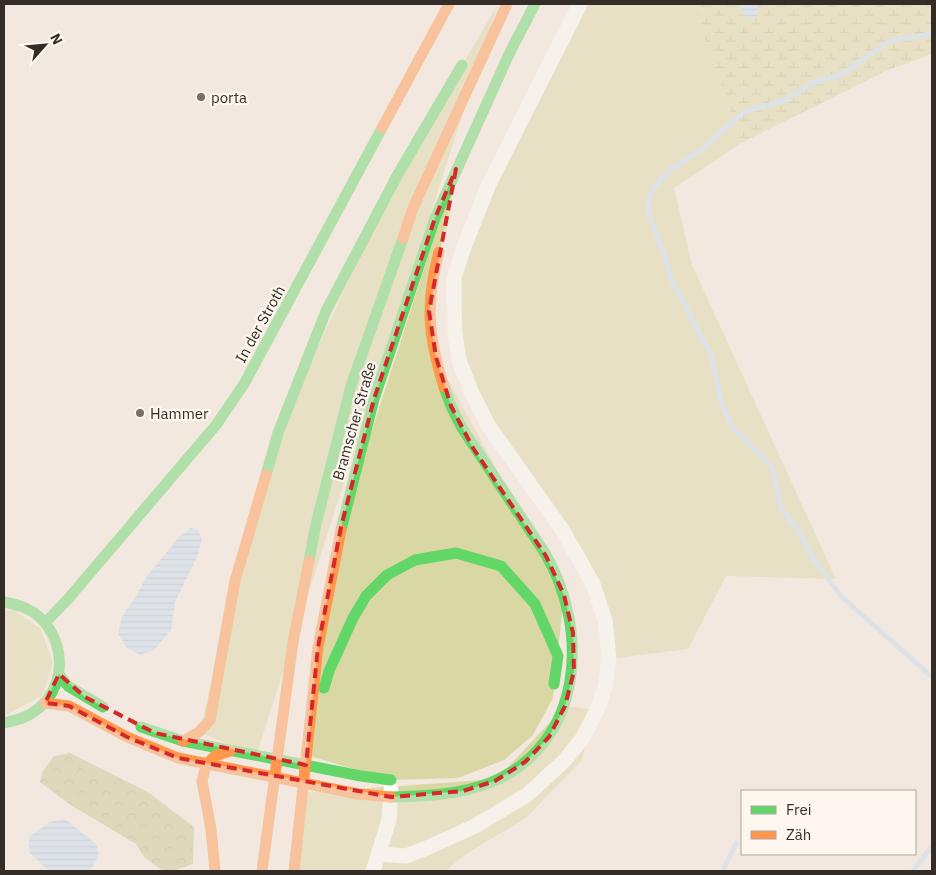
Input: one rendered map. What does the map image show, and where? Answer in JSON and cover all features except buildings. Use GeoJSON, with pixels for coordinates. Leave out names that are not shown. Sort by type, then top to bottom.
{"type":"FeatureCollection","features":[{"type":"Feature","properties":{"kind":"main road","name":"In der Stroth"},"geometry":{"type":"LineString","coordinates":[[45,623],[68,599],[216,425],[244,384],[449,4]]}},
{"type":"Feature","properties":{"kind":"main road"},"geometry":{"type":"LineString","coordinates":[[483,29],[498,4]]}},
{"type":"Feature","properties":{"kind":"main road"},"geometry":{"type":"LineString","coordinates":[[262,871],[294,642],[316,524],[351,386],[413,208],[507,4]]}},
{"type":"Feature","properties":{"kind":"main road","name":"Bramscher Straße"},"geometry":{"type":"LineString","coordinates":[[294,871],[318,647],[341,527],[374,398],[435,218],[510,52],[535,4]]}},
{"type":"Feature","properties":{"kind":"main road"},"geometry":{"type":"LineString","coordinates":[[183,741],[200,732],[210,720],[235,581],[278,433],[326,310],[398,174],[468,55]]}},
{"type":"Feature","properties":{"kind":"main road"},"geometry":{"type":"LineString","coordinates":[[450,214],[456,169]]}},
{"type":"Feature","properties":{"kind":"main road"},"geometry":{"type":"LineString","coordinates":[[45,704],[69,706],[127,737],[178,758],[358,794],[430,796],[463,791],[495,780],[525,762],[549,737],[565,706],[574,671],[573,633],[564,595],[546,556],[503,488],[473,448],[451,406],[436,356],[429,311],[433,271],[444,239]]}},
{"type":"Feature","properties":{"kind":"main road"},"geometry":{"type":"LineString","coordinates":[[307,755],[329,671],[353,618],[366,596],[387,575],[415,560],[456,553],[501,566],[535,604],[558,656],[553,698]]}},
{"type":"Feature","properties":{"kind":"main road"},"geometry":{"type":"LineString","coordinates":[[4,602],[19,605],[35,613],[45,623],[58,643],[61,663],[57,683],[45,704],[33,714],[15,722],[4,723]]}},
{"type":"Feature","properties":{"kind":"main road"},"geometry":{"type":"LineString","coordinates":[[59,674],[68,686],[117,715]]}},
{"type":"Feature","properties":{"kind":"main road"},"geometry":{"type":"LineString","coordinates":[[133,724],[183,741],[360,776],[395,780]]}},
{"type":"Feature","properties":{"kind":"main road"},"geometry":{"type":"LineString","coordinates":[[215,871],[211,830],[202,781],[206,764],[216,756],[234,751]]}},
{"type":"Feature","properties":{"kind":"street"},"geometry":{"type":"LineString","coordinates":[[379,854],[406,856],[429,847],[475,826],[527,795],[564,761],[582,739],[597,710],[605,687],[609,659],[605,620],[593,584],[563,531],[488,424],[471,391],[460,360],[455,334],[454,278],[464,247],[489,184],[580,4]]}},
{"type":"Feature","properties":{"kind":"street"},"geometry":{"type":"LineString","coordinates":[[373,871],[389,820],[391,796],[395,780]]}},
{"type":"Feature","properties":{"kind":"highlighted area"},"geometry":{"type":"Polygon","coordinates":[[[456,169],[429,311],[436,357],[451,406],[473,448],[546,556],[564,595],[573,633],[574,671],[565,706],[549,737],[525,762],[495,781],[463,791],[391,797],[178,758],[127,737],[69,706],[45,703],[59,674],[85,697],[155,733],[306,765],[318,647],[341,527],[374,399],[435,218],[456,169]]]}},
{"type":"Feature","properties":{"kind":"green space"},"geometry":{"type":"Polygon","coordinates":[[[498,4],[256,756],[199,732],[278,433],[398,174],[498,4]]]}},
{"type":"Feature","properties":{"kind":"green space"},"geometry":{"type":"Polygon","coordinates":[[[580,4],[693,4],[741,143],[674,188],[692,265],[836,579],[726,576],[688,649],[609,659],[593,584],[488,425],[455,334],[464,247],[580,4]]]}},
{"type":"Feature","properties":{"kind":"green space"},"geometry":{"type":"Polygon","coordinates":[[[693,4],[932,4],[932,54],[888,70],[741,143],[693,4]]]}},
{"type":"Feature","properties":{"kind":"green space"},"geometry":{"type":"Polygon","coordinates":[[[456,169],[449,223],[433,271],[436,357],[564,595],[553,698],[533,735],[504,760],[458,778],[391,780],[307,755],[341,527],[456,169]]]}},
{"type":"Feature","properties":{"kind":"green space"},"geometry":{"type":"Polygon","coordinates":[[[4,610],[15,611],[40,628],[53,662],[43,695],[4,716],[4,610]]]}},
{"type":"Feature","properties":{"kind":"green space"},"geometry":{"type":"Polygon","coordinates":[[[565,706],[597,710],[581,761],[526,818],[466,854],[445,871],[294,871],[302,793],[497,779],[565,706]]]}},
{"type":"Feature","properties":{"kind":"green space"},"geometry":{"type":"Polygon","coordinates":[[[70,753],[148,792],[194,827],[193,864],[173,871],[163,871],[144,857],[136,844],[69,804],[40,782],[43,771],[54,756],[70,753]]]}},
{"type":"Feature","properties":{"kind":"water"},"geometry":{"type":"Polygon","coordinates":[[[740,4],[758,4],[758,13],[754,20],[744,16],[740,4]]]}},
{"type":"Feature","properties":{"kind":"water"},"geometry":{"type":"Polygon","coordinates":[[[191,528],[198,530],[202,538],[198,555],[175,602],[171,630],[154,650],[140,655],[127,648],[118,634],[122,616],[147,576],[180,536],[191,528]]]}},
{"type":"Feature","properties":{"kind":"water"},"geometry":{"type":"Polygon","coordinates":[[[65,819],[97,845],[99,856],[90,871],[49,871],[29,852],[29,837],[50,822],[65,819]]]}},
{"type":"Feature","properties":{"kind":"waterway"},"geometry":{"type":"LineString","coordinates":[[932,34],[890,41],[842,74],[810,84],[786,100],[744,112],[701,150],[668,171],[654,188],[648,200],[649,215],[665,256],[671,279],[711,355],[722,405],[732,427],[770,465],[774,474],[781,508],[799,531],[813,558],[842,597],[932,677]]}},
{"type":"Feature","properties":{"kind":"waterway"},"geometry":{"type":"LineString","coordinates":[[723,871],[736,843]]}},
{"type":"Feature","properties":{"kind":"waterway"},"geometry":{"type":"LineString","coordinates":[[913,871],[932,846]]}},
{"type":"Feature","properties":{"kind":"traffic: fast"},"geometry":{"type":"LineString","coordinates":[[341,530],[374,399],[435,218],[510,52],[535,4]]}},
{"type":"Feature","properties":{"kind":"traffic: fast"},"geometry":{"type":"LineString","coordinates":[[266,475],[278,433],[326,311],[398,174],[462,65]]}},
{"type":"Feature","properties":{"kind":"traffic: fast"},"geometry":{"type":"LineString","coordinates":[[45,623],[68,599],[216,425],[244,384],[382,128]]}},
{"type":"Feature","properties":{"kind":"traffic: fast"},"geometry":{"type":"LineString","coordinates":[[309,561],[316,524],[351,386],[403,238]]}},
{"type":"Feature","properties":{"kind":"traffic: fast"},"geometry":{"type":"LineString","coordinates":[[391,797],[468,790],[492,782],[523,764],[545,741],[561,713],[570,682],[572,649],[569,616],[559,583],[545,553],[462,428],[444,387]]}},
{"type":"Feature","properties":{"kind":"traffic: fast"},"geometry":{"type":"LineString","coordinates":[[324,688],[329,671],[353,618],[366,596],[387,575],[415,560],[456,553],[501,566],[535,604],[558,656],[554,684]]}},
{"type":"Feature","properties":{"kind":"traffic: fast"},"geometry":{"type":"LineString","coordinates":[[4,602],[26,608],[44,621],[57,645],[59,659],[59,672],[49,698],[31,714],[4,723]]}},
{"type":"Feature","properties":{"kind":"traffic: fast"},"geometry":{"type":"LineString","coordinates":[[59,674],[68,686],[103,707]]}},
{"type":"Feature","properties":{"kind":"traffic: fast"},"geometry":{"type":"LineString","coordinates":[[141,727],[183,741],[361,776],[391,780]]}},
{"type":"Feature","properties":{"kind":"traffic: slow"},"geometry":{"type":"LineString","coordinates":[[382,128],[449,4]]}},
{"type":"Feature","properties":{"kind":"traffic: slow"},"geometry":{"type":"LineString","coordinates":[[403,238],[413,208],[507,4]]}},
{"type":"Feature","properties":{"kind":"traffic: slow"},"geometry":{"type":"LineString","coordinates":[[439,252],[432,288],[430,320],[434,352],[444,387]]}},
{"type":"Feature","properties":{"kind":"traffic: slow"},"geometry":{"type":"LineString","coordinates":[[183,741],[199,732],[210,720],[235,581],[266,475]]}},
{"type":"Feature","properties":{"kind":"traffic: slow"},"geometry":{"type":"LineString","coordinates":[[294,871],[318,647],[341,530]]}},
{"type":"Feature","properties":{"kind":"traffic: slow"},"geometry":{"type":"LineString","coordinates":[[262,871],[293,642],[309,561]]}},
{"type":"Feature","properties":{"kind":"traffic: slow"},"geometry":{"type":"LineString","coordinates":[[45,703],[69,706],[127,737],[178,758],[358,794],[391,797]]}},
{"type":"Feature","properties":{"kind":"traffic: slow"},"geometry":{"type":"LineString","coordinates":[[215,871],[211,829],[202,781],[206,765],[215,756],[230,751]]}},
{"type":"Feature","properties":{"kind":"place","name":"porta"},"geometry":{"type":"Point","coordinates":[201,97]}},
{"type":"Feature","properties":{"kind":"place","name":"Hammer"},"geometry":{"type":"Point","coordinates":[140,413]}}]}
